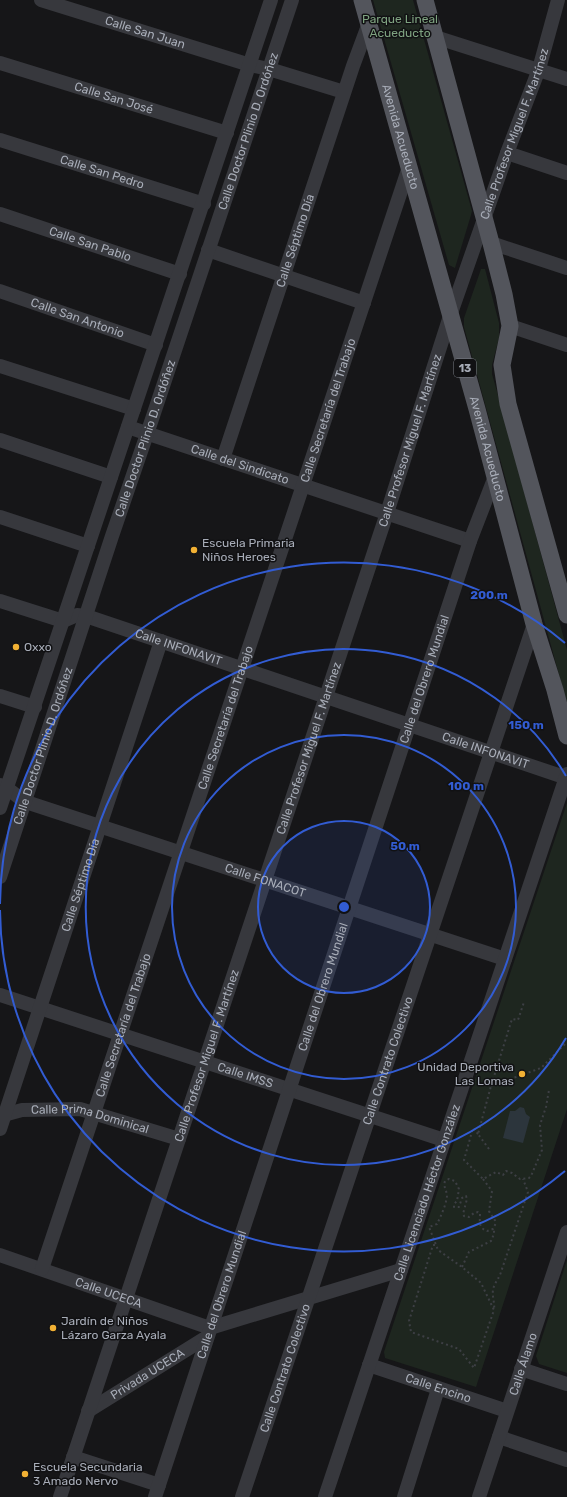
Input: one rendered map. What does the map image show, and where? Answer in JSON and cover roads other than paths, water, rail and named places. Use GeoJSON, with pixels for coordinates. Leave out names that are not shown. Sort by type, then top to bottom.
{"type":"FeatureCollection","features":[{"type":"Feature","properties":{"kind":"main road","name":"Avenida Acueducto"},"geometry":{"type":"LineString","coordinates":[[362,0],[477,409],[494,479],[534,624],[555,690],[567,736]]}},
{"type":"Feature","properties":{"kind":"main road"},"geometry":{"type":"LineString","coordinates":[[425,0],[491,243],[510,326],[502,365],[508,404],[567,615]]}},
{"type":"Feature","properties":{"kind":"street","name":"Calle San Juan"},"geometry":{"type":"LineString","coordinates":[[41,0],[250,65],[269,69],[344,92]]}},
{"type":"Feature","properties":{"kind":"street","name":"Calle Doctor Plinio D. Ordóñez"},"geometry":{"type":"LineString","coordinates":[[0,808],[3,786],[35,707],[271,0]]}},
{"type":"Feature","properties":{"kind":"street","name":"Calle Doctor Plinio D. Ordóñez"},"geometry":{"type":"LineString","coordinates":[[0,877],[26,802],[112,536],[292,0]]}},
{"type":"Feature","properties":{"kind":"street","name":"Calle Profesor Miguel F. Martínez"},"geometry":{"type":"LineString","coordinates":[[60,1497],[387,514],[450,316],[485,220],[507,153],[539,69],[558,0]]}},
{"type":"Feature","properties":{"kind":"street","name":"Calle Séptimo Día"},"geometry":{"type":"LineString","coordinates":[[223,459],[344,92],[369,23]]}},
{"type":"Feature","properties":{"kind":"street"},"geometry":{"type":"LineString","coordinates":[[435,37],[567,79]]}},
{"type":"Feature","properties":{"kind":"street","name":"Calle San José"},"geometry":{"type":"LineString","coordinates":[[0,63],[227,133]]}},
{"type":"Feature","properties":{"kind":"street","name":"Calle San Pedro"},"geometry":{"type":"LineString","coordinates":[[0,140],[204,204]]}},
{"type":"Feature","properties":{"kind":"street"},"geometry":{"type":"LineString","coordinates":[[507,153],[567,172]]}},
{"type":"Feature","properties":{"kind":"street","name":"Calle Secretaría del Trabajo"},"geometry":{"type":"LineString","coordinates":[[42,1269],[409,167]]}},
{"type":"Feature","properties":{"kind":"street","name":"Calle San Pablo"},"geometry":{"type":"LineString","coordinates":[[0,214],[180,274]]}},
{"type":"Feature","properties":{"kind":"street"},"geometry":{"type":"LineString","coordinates":[[491,243],[567,268]]}},
{"type":"Feature","properties":{"kind":"street"},"geometry":{"type":"LineString","coordinates":[[208,250],[364,303]]}},
{"type":"Feature","properties":{"kind":"street","name":"Calle San Antonio"},"geometry":{"type":"LineString","coordinates":[[0,291],[156,345]]}},
{"type":"Feature","properties":{"kind":"street"},"geometry":{"type":"LineString","coordinates":[[510,326],[567,345]]}},
{"type":"Feature","properties":{"kind":"street"},"geometry":{"type":"LineString","coordinates":[[0,366],[134,410]]}},
{"type":"Feature","properties":{"kind":"street","name":"Calle del Sindicato"},"geometry":{"type":"LineString","coordinates":[[128,427],[470,541]]}},
{"type":"Feature","properties":{"kind":"street"},"geometry":{"type":"LineString","coordinates":[[0,440],[111,477]]}},
{"type":"Feature","properties":{"kind":"street","name":"Calle del Obrero Mundial"},"geometry":{"type":"LineString","coordinates":[[157,1491],[409,724],[470,541],[494,479]]}},
{"type":"Feature","properties":{"kind":"street"},"geometry":{"type":"LineString","coordinates":[[0,517],[88,546]]}},
{"type":"Feature","properties":{"kind":"street"},"geometry":{"type":"LineString","coordinates":[[93,530],[112,536]]}},
{"type":"Feature","properties":{"kind":"street"},"geometry":{"type":"LineString","coordinates":[[0,601],[64,621],[77,615],[86,616]]}},
{"type":"Feature","properties":{"kind":"street","name":"Calle INFONAVIT"},"geometry":{"type":"LineString","coordinates":[[86,616],[491,752],[567,776]]}},
{"type":"Feature","properties":{"kind":"street","name":"Calle Contrato Colectivo"},"geometry":{"type":"LineString","coordinates":[[242,1497],[534,624]]}},
{"type":"Feature","properties":{"kind":"street","name":"Calle Séptimo Día"},"geometry":{"type":"LineString","coordinates":[[0,1129],[2,1115],[40,1008],[161,641]]}},
{"type":"Feature","properties":{"kind":"street"},"geometry":{"type":"LineString","coordinates":[[0,696],[35,707]]}},
{"type":"Feature","properties":{"kind":"street","name":"Calle Licenciado Héctor González"},"geometry":{"type":"LineString","coordinates":[[325,1497],[567,776]]}},
{"type":"Feature","properties":{"kind":"street","name":"Calle FONACOT"},"geometry":{"type":"LineString","coordinates":[[3,786],[26,802],[505,959]]}},
{"type":"Feature","properties":{"kind":"street","name":"Calle IMSS"},"geometry":{"type":"LineString","coordinates":[[0,995],[444,1140]]}},
{"type":"Feature","properties":{"kind":"street","name":"Calle Prima Dominical"},"geometry":{"type":"LineString","coordinates":[[2,1115],[22,1110],[68,1108],[80,1109],[179,1139]]}},
{"type":"Feature","properties":{"kind":"street","name":"Calle Álamo"},"geometry":{"type":"LineString","coordinates":[[479,1497],[567,1232]]}},
{"type":"Feature","properties":{"kind":"street","name":"Calle UCECA"},"geometry":{"type":"LineString","coordinates":[[0,1255],[126,1298],[209,1332]]}},
{"type":"Feature","properties":{"kind":"street"},"geometry":{"type":"LineString","coordinates":[[209,1332],[308,1298],[401,1270]]}},
{"type":"Feature","properties":{"kind":"street","name":"Privada UCECA"},"geometry":{"type":"LineString","coordinates":[[88,1411],[209,1332]]}},
{"type":"Feature","properties":{"kind":"street","name":"Calle Encino"},"geometry":{"type":"LineString","coordinates":[[370,1365],[507,1411]]}},
{"type":"Feature","properties":{"kind":"street"},"geometry":{"type":"LineString","coordinates":[[521,1369],[567,1384]]}},
{"type":"Feature","properties":{"kind":"street"},"geometry":{"type":"LineString","coordinates":[[404,1497],[438,1389]]}},
{"type":"Feature","properties":{"kind":"street"},"geometry":{"type":"LineString","coordinates":[[499,1437],[567,1460]]}},
{"type":"Feature","properties":{"kind":"street"},"geometry":{"type":"LineString","coordinates":[[73,1457],[157,1491]]}},
{"type":"Feature","properties":{"kind":"place","name":"Escuela Primaria Niños Heroes"},"geometry":{"type":"Point","coordinates":[194,550]}},
{"type":"Feature","properties":{"kind":"place","name":"Oxxo"},"geometry":{"type":"Point","coordinates":[16,647]}},
{"type":"Feature","properties":{"kind":"place","name":"Unidad Deportiva Las Lomas"},"geometry":{"type":"Point","coordinates":[522,1074]}},
{"type":"Feature","properties":{"kind":"place","name":"Jardín de Niños Lázaro Garza Ayala"},"geometry":{"type":"Point","coordinates":[53,1328]}},
{"type":"Feature","properties":{"kind":"place","name":"Escuela Secundaria 3 Amado Nervo"},"geometry":{"type":"Point","coordinates":[25,1474]}},
{"type":"Feature","properties":{"kind":"park label","name":"Parque Lineal Acueducto"},"geometry":{"type":"Point","coordinates":[400,26]}}]}
